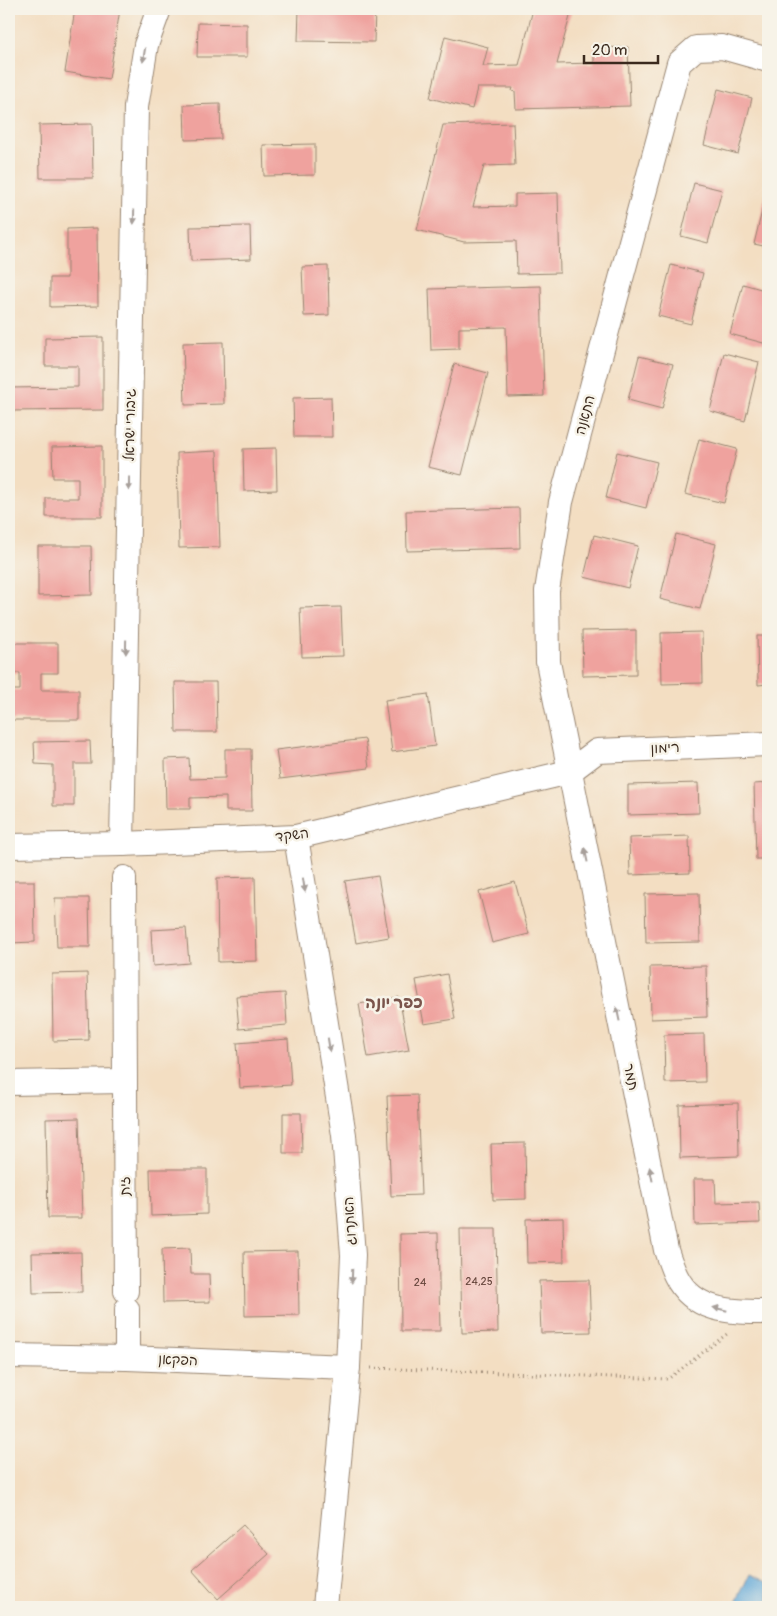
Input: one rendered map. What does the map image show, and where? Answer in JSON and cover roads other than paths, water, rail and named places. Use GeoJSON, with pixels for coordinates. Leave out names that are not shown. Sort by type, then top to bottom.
{"type":"FeatureCollection","features":[{"type":"Feature","properties":{"kind":"street","name":"גיבורי ישראל"},"geometry":{"type":"LineString","coordinates":[[122,844],[136,107],[146,45],[159,9]]}},
{"type":"Feature","properties":{"kind":"street","name":"התאנה"},"geometry":{"type":"LineString","coordinates":[[569,772],[548,662],[547,591],[561,502],[679,63],[696,48],[722,47],[768,60]]}},
{"type":"Feature","properties":{"kind":"street","name":"רימון"},"geometry":{"type":"LineString","coordinates":[[569,772],[598,751],[768,744]]}},
{"type":"Feature","properties":{"kind":"street","name":"השקד"},"geometry":{"type":"LineString","coordinates":[[9,846],[122,844],[296,837],[569,772]]}},
{"type":"Feature","properties":{"kind":"street","name":"תמר"},"geometry":{"type":"LineString","coordinates":[[569,772],[666,1250],[676,1277],[690,1296],[714,1308],[734,1312],[768,1312]]}},
{"type":"Feature","properties":{"kind":"street","name":"האתרוג"},"geometry":{"type":"LineString","coordinates":[[296,837],[344,1136],[353,1254],[348,1367],[325,1607]]}},
{"type":"Feature","properties":{"kind":"street","name":"זית"},"geometry":{"type":"LineString","coordinates":[[124,878],[127,1358]]}},
{"type":"Feature","properties":{"kind":"street"},"geometry":{"type":"LineString","coordinates":[[9,1083],[124,1081]]}},
{"type":"Feature","properties":{"kind":"street","name":"הפקאן"},"geometry":{"type":"LineString","coordinates":[[9,1356],[127,1358],[348,1367]]}},
{"type":"Feature","properties":{"kind":"water"},"geometry":{"type":"Polygon","coordinates":[[[749,1575],[768,1584],[768,1607],[734,1607],[749,1575]]]}},
{"type":"Feature","properties":{"kind":"district","name":"כפר יונה"},"geometry":{"type":"Point","coordinates":[394,1003]}}]}
